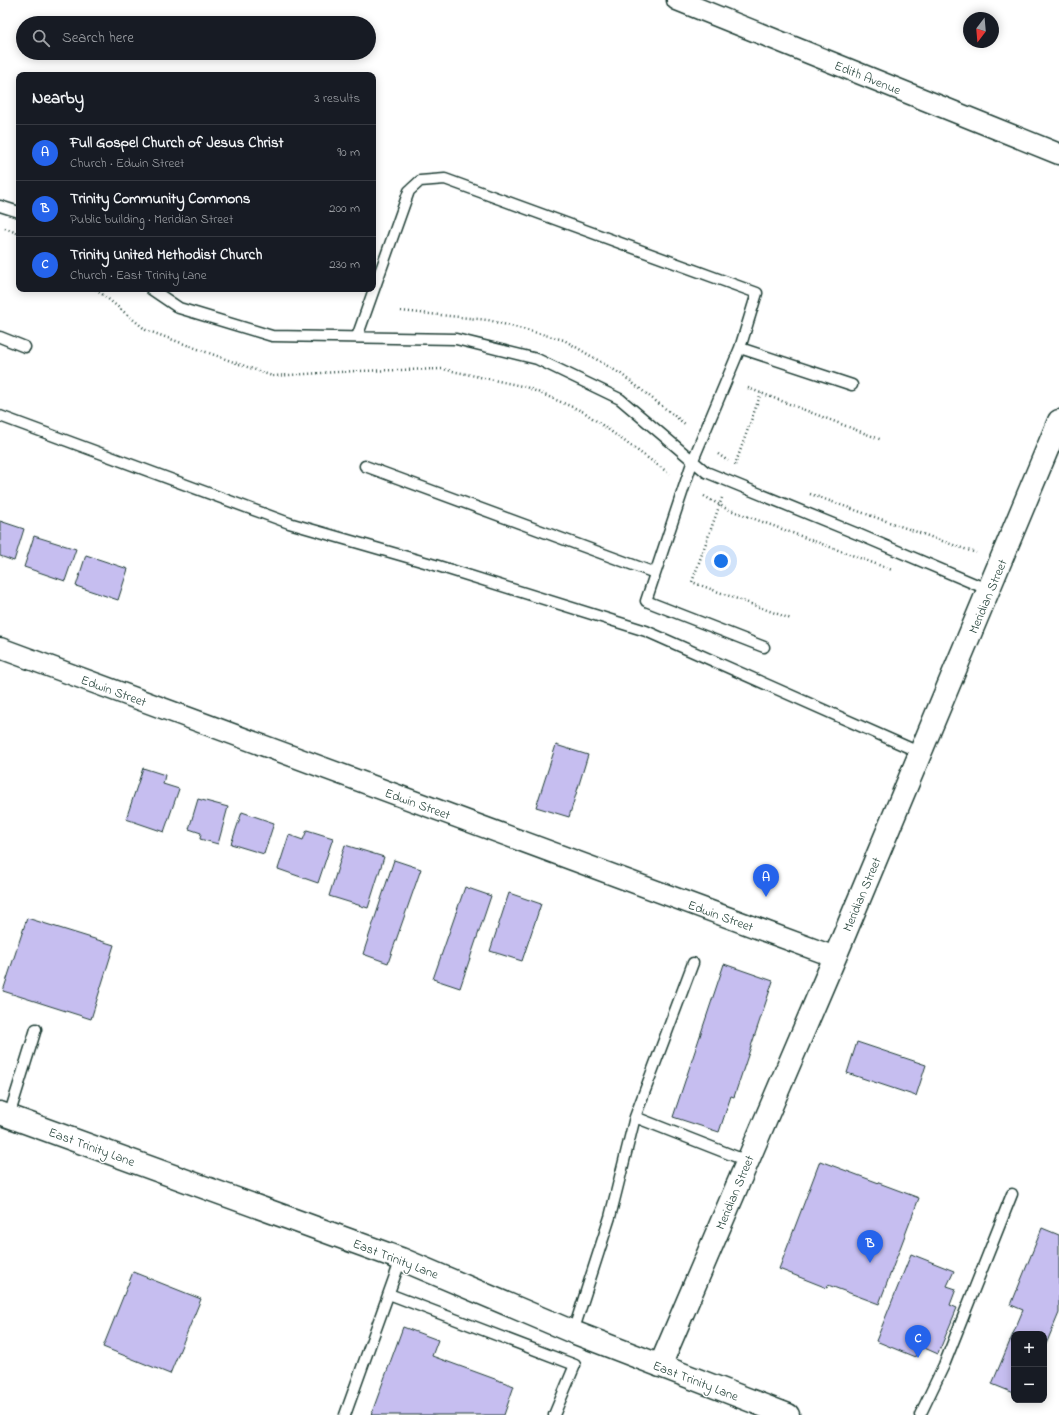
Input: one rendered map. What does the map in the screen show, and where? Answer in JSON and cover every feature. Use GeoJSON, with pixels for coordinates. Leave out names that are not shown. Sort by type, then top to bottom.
{"type":"FeatureCollection","features":[{"type":"Feature","properties":{"kind":"street","name":"Edith Avenue"},"geometry":{"type":"LineString","coordinates":[[677,0],[1059,154]]}},
{"type":"Feature","properties":{"kind":"street","name":"Meridian Street"},"geometry":{"type":"LineString","coordinates":[[660,1366],[835,957],[1059,421]]}},
{"type":"Feature","properties":{"kind":"street","name":"Edwin Street"},"geometry":{"type":"LineString","coordinates":[[0,648],[835,957]]}},
{"type":"Feature","properties":{"kind":"street","name":"East Trinity Lane"},"geometry":{"type":"LineString","coordinates":[[5,1114],[402,1259],[573,1332],[788,1415]]}},
{"type":"Feature","properties":{"kind":"lane"},"geometry":{"type":"LineString","coordinates":[[376,284],[409,191],[420,181],[445,179],[757,293],[740,348],[693,460],[646,601],[764,646]]}},
{"type":"Feature","properties":{"kind":"lane"},"geometry":{"type":"LineString","coordinates":[[0,206],[16,211]]}},
{"type":"Feature","properties":{"kind":"lane"},"geometry":{"type":"LineString","coordinates":[[155,292],[179,308],[272,336],[456,339],[537,359],[620,399],[706,472],[989,590]]}},
{"type":"Feature","properties":{"kind":"lane"},"geometry":{"type":"LineString","coordinates":[[357,337],[373,292]]}},
{"type":"Feature","properties":{"kind":"lane"},"geometry":{"type":"LineString","coordinates":[[0,338],[25,347]]}},
{"type":"Feature","properties":{"kind":"lane"},"geometry":{"type":"LineString","coordinates":[[740,348],[852,385]]}},
{"type":"Feature","properties":{"kind":"lane"},"geometry":{"type":"LineString","coordinates":[[0,416],[289,523],[435,565],[646,631],[921,753]]}},
{"type":"Feature","properties":{"kind":"lane"},"geometry":{"type":"LineString","coordinates":[[365,466],[655,573]]}},
{"type":"Feature","properties":{"kind":"lane"},"geometry":{"type":"LineString","coordinates":[[573,1332],[610,1217],[635,1117],[693,963]]}},
{"type":"Feature","properties":{"kind":"lane"},"geometry":{"type":"LineString","coordinates":[[5,1114],[36,1029]]}},
{"type":"Feature","properties":{"kind":"lane"},"geometry":{"type":"LineString","coordinates":[[635,1117],[747,1161]]}},
{"type":"Feature","properties":{"kind":"lane"},"geometry":{"type":"LineString","coordinates":[[920,1415],[944,1365],[1012,1194]]}},
{"type":"Feature","properties":{"kind":"lane"},"geometry":{"type":"LineString","coordinates":[[345,1415],[402,1259]]}},
{"type":"Feature","properties":{"kind":"lane"},"geometry":{"type":"LineString","coordinates":[[389,1294],[575,1365],[554,1415]]}},
{"type":"Feature","properties":{"kind":"path"},"geometry":{"type":"LineString","coordinates":[[0,225],[16,233]]}},
{"type":"Feature","properties":{"kind":"path"},"geometry":{"type":"LineString","coordinates":[[100,292],[146,330],[272,376],[356,371],[443,369],[526,387],[584,412],[675,478]]}},
{"type":"Feature","properties":{"kind":"path"},"geometry":{"type":"LineString","coordinates":[[748,388],[882,440]]}},
{"type":"Feature","properties":{"kind":"path"},"geometry":{"type":"LineString","coordinates":[[735,465],[761,393]]}},
{"type":"Feature","properties":{"kind":"path"},"geometry":{"type":"LineString","coordinates":[[718,454],[740,469]]}},
{"type":"Feature","properties":{"kind":"path"},"geometry":{"type":"LineString","coordinates":[[806,492],[976,554]]}},
{"type":"Feature","properties":{"kind":"path"},"geometry":{"type":"LineString","coordinates":[[704,496],[726,508],[893,570]]}},
{"type":"Feature","properties":{"kind":"path"},"geometry":{"type":"LineString","coordinates":[[723,496],[692,582],[791,619]]}},
{"type":"Feature","properties":{"kind":"building"},"geometry":{"type":"Polygon","coordinates":[[[0,521],[24,529],[14,561],[0,556],[0,521]]]}},
{"type":"Feature","properties":{"kind":"building"},"geometry":{"type":"Polygon","coordinates":[[[34,536],[76,549],[65,581],[24,567],[34,536]]]}},
{"type":"Feature","properties":{"kind":"building"},"geometry":{"type":"Polygon","coordinates":[[[86,555],[128,569],[118,600],[76,586],[86,555]]]}},
{"type":"Feature","properties":{"kind":"building"},"geometry":{"type":"Polygon","coordinates":[[[556,745],[588,755],[569,817],[536,807],[556,745]]]}},
{"type":"Feature","properties":{"kind":"building"},"geometry":{"type":"Polygon","coordinates":[[[143,768],[165,775],[163,784],[179,789],[164,832],[126,819],[143,768]]]}},
{"type":"Feature","properties":{"kind":"building"},"geometry":{"type":"Polygon","coordinates":[[[198,799],[228,807],[218,844],[200,839],[201,833],[189,829],[198,799]]]}},
{"type":"Feature","properties":{"kind":"building"},"geometry":{"type":"Polygon","coordinates":[[[242,812],[274,823],[264,854],[231,844],[242,812]]]}},
{"type":"Feature","properties":{"kind":"building"},"geometry":{"type":"Polygon","coordinates":[[[307,830],[333,838],[318,883],[278,869],[289,835],[303,840],[307,830]]]}},
{"type":"Feature","properties":{"kind":"building"},"geometry":{"type":"Polygon","coordinates":[[[345,845],[384,857],[368,908],[329,896],[345,845]]]}},
{"type":"Feature","properties":{"kind":"building"},"geometry":{"type":"Polygon","coordinates":[[[394,860],[421,869],[388,963],[363,954],[394,860]]]}},
{"type":"Feature","properties":{"kind":"building"},"geometry":{"type":"Polygon","coordinates":[[[465,887],[491,896],[460,988],[433,979],[465,887]]]}},
{"type":"Feature","properties":{"kind":"building"},"geometry":{"type":"Polygon","coordinates":[[[509,893],[541,904],[522,961],[490,951],[509,893]]]}},
{"type":"Feature","properties":{"kind":"building"},"geometry":{"type":"Polygon","coordinates":[[[27,918],[114,945],[91,1019],[3,991],[27,918]]]}},
{"type":"Feature","properties":{"kind":"building"},"geometry":{"type":"Polygon","coordinates":[[[724,964],[773,981],[734,1097],[731,1096],[719,1132],[673,1117],[724,964]]]}},
{"type":"Feature","properties":{"kind":"building"},"geometry":{"type":"Polygon","coordinates":[[[857,1042],[926,1065],[916,1096],[847,1073],[857,1042]]]}},
{"type":"Feature","properties":{"kind":"building"},"geometry":{"type":"Polygon","coordinates":[[[820,1161],[919,1198],[879,1304],[828,1285],[827,1288],[779,1269],[820,1161]]]}},
{"type":"Feature","properties":{"kind":"building"},"geometry":{"type":"Polygon","coordinates":[[[1042,1228],[1059,1235],[1059,1313],[1047,1342],[1047,1331],[1014,1331],[1023,1310],[1011,1305],[1042,1228]]]}},
{"type":"Feature","properties":{"kind":"building"},"geometry":{"type":"Polygon","coordinates":[[[911,1254],[954,1271],[947,1286],[956,1289],[950,1305],[957,1308],[938,1354],[920,1346],[915,1357],[876,1341],[911,1254]]]}},
{"type":"Feature","properties":{"kind":"building"},"geometry":{"type":"Polygon","coordinates":[[[133,1272],[201,1299],[170,1374],[103,1347],[133,1272]]]}},
{"type":"Feature","properties":{"kind":"building"},"geometry":{"type":"Polygon","coordinates":[[[403,1327],[438,1340],[432,1356],[514,1386],[504,1415],[371,1415],[403,1327]]]}},
{"type":"Feature","properties":{"kind":"building"},"geometry":{"type":"Polygon","coordinates":[[[1011,1339],[1011,1392],[992,1384],[1011,1339]]]}},
{"type":"Feature","properties":{"kind":"place","name":"Full Gospel Church of Jesus Christ"},"geometry":{"type":"Point","coordinates":[766,897]}},
{"type":"Feature","properties":{"kind":"place","name":"Trinity Community Commons"},"geometry":{"type":"Point","coordinates":[870,1263]}},
{"type":"Feature","properties":{"kind":"place","name":"Trinity United Methodist Church"},"geometry":{"type":"Point","coordinates":[918,1358]}}]}
